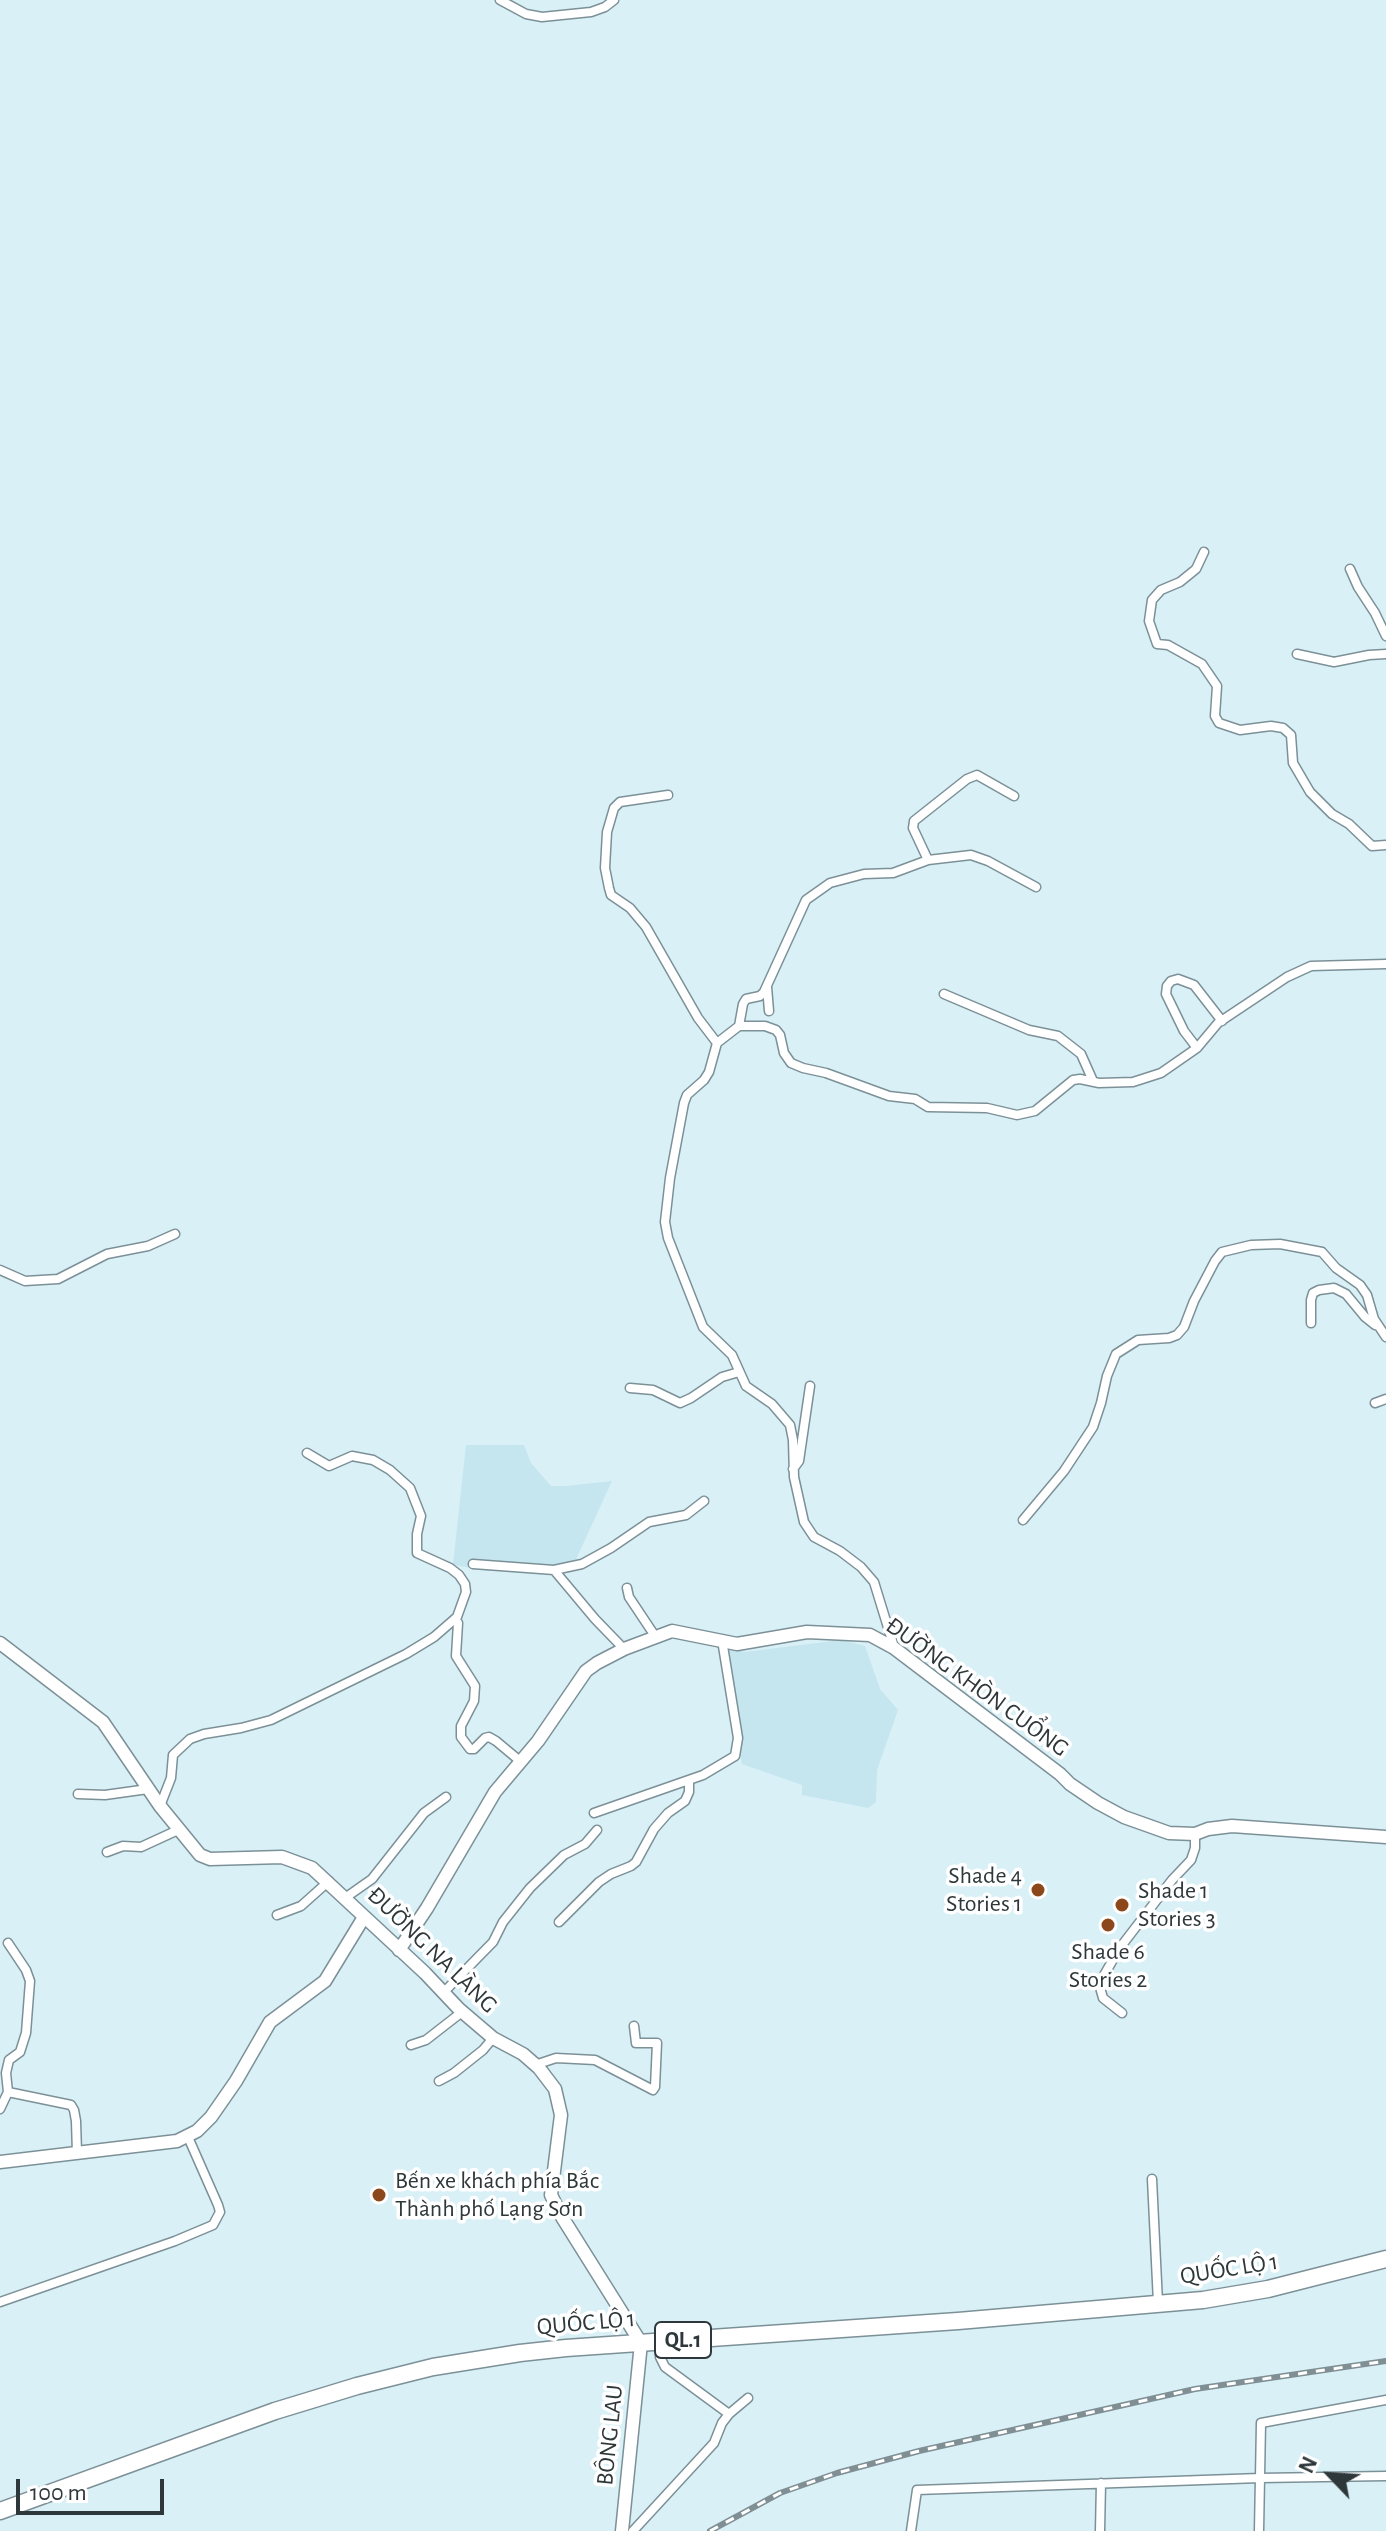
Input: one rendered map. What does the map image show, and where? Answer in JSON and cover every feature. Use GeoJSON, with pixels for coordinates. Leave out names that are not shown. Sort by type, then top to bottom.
{"type":"FeatureCollection","features":[{"type":"Feature","properties":{"kind":"highway","name":"QUỐC LỘ 1"},"geometry":{"type":"LineString","coordinates":[[0,2511],[275,2411],[397,2375],[520,2353],[1203,2300],[1268,2289],[1386,2259]]}},
{"type":"Feature","properties":{"kind":"street"},"geometry":{"type":"LineString","coordinates":[[500,0],[526,14],[542,17],[591,12],[614,0]]}},
{"type":"Feature","properties":{"kind":"street"},"geometry":{"type":"LineString","coordinates":[[1204,552],[1196,569],[1180,582],[1161,590],[1152,600],[1149,621],[1157,644],[1168,645],[1202,664],[1217,686],[1215,716],[1219,723],[1240,730],[1271,726],[1283,728],[1291,735],[1293,763],[1310,792],[1372,846],[1386,845]]}},
{"type":"Feature","properties":{"kind":"street"},"geometry":{"type":"LineString","coordinates":[[1350,569],[1386,636]]}},
{"type":"Feature","properties":{"kind":"street"},"geometry":{"type":"LineString","coordinates":[[1297,654],[1334,662],[1386,654]]}},
{"type":"Feature","properties":{"kind":"street"},"geometry":{"type":"LineString","coordinates":[[928,860],[913,828],[914,821],[967,779],[977,775],[1014,796]]}},
{"type":"Feature","properties":{"kind":"street"},"geometry":{"type":"LineString","coordinates":[[668,795],[620,802],[614,808],[607,832],[605,868],[611,895],[630,908],[646,927],[698,1018],[717,1043]]}},
{"type":"Feature","properties":{"kind":"street"},"geometry":{"type":"LineString","coordinates":[[739,1026],[743,1004],[752,997],[760,996],[767,985],[801,909],[814,893],[830,883],[864,874],[893,873],[928,860],[971,855],[1036,887]]}},
{"type":"Feature","properties":{"kind":"street"},"geometry":{"type":"LineString","coordinates":[[894,1648],[876,1584],[840,1551],[814,1537],[804,1522],[793,1469],[790,1425],[772,1404],[746,1386],[732,1355],[703,1327],[668,1238],[665,1222],[684,1103],[687,1095],[709,1072],[717,1043],[739,1026],[765,1026],[780,1035],[784,1053],[791,1063],[889,1096],[915,1099],[928,1107],[987,1108],[1017,1115],[1035,1111],[1073,1080],[1133,1082],[1161,1073],[1197,1048],[1222,1021],[1287,977],[1311,966],[1386,964]]}},
{"type":"Feature","properties":{"kind":"street"},"geometry":{"type":"LineString","coordinates":[[1197,1048],[1184,1031],[1166,994],[1171,981],[1185,980],[1194,985],[1222,1021]]}},
{"type":"Feature","properties":{"kind":"street"},"geometry":{"type":"LineString","coordinates":[[767,985],[769,1011]]}},
{"type":"Feature","properties":{"kind":"street"},"geometry":{"type":"LineString","coordinates":[[944,994],[1029,1030],[1058,1036],[1081,1054],[1093,1081]]}},
{"type":"Feature","properties":{"kind":"street"},"geometry":{"type":"LineString","coordinates":[[0,1270],[25,1281],[58,1279],[107,1254],[148,1246],[175,1234]]}},
{"type":"Feature","properties":{"kind":"street"},"geometry":{"type":"LineString","coordinates":[[1023,1520],[1064,1471],[1093,1427],[1116,1354],[1138,1340],[1177,1335],[1222,1252],[1251,1245],[1280,1244],[1322,1252],[1336,1268],[1360,1285],[1367,1295],[1378,1327]]}},
{"type":"Feature","properties":{"kind":"street"},"geometry":{"type":"LineString","coordinates":[[1311,1323],[1313,1293],[1334,1288],[1346,1294],[1386,1337]]}},
{"type":"Feature","properties":{"kind":"street"},"geometry":{"type":"LineString","coordinates":[[630,1388],[653,1390],[680,1403],[722,1377],[739,1372]]}},
{"type":"Feature","properties":{"kind":"street"},"geometry":{"type":"LineString","coordinates":[[793,1469],[799,1461],[810,1386]]}},
{"type":"Feature","properties":{"kind":"street"},"geometry":{"type":"LineString","coordinates":[[1375,1403],[1386,1399]]}},
{"type":"Feature","properties":{"kind":"street"},"geometry":{"type":"LineString","coordinates":[[160,1806],[171,1778],[173,1755],[190,1739],[271,1720],[406,1654],[434,1637],[455,1619],[466,1592],[465,1584],[450,1568],[417,1553],[421,1516],[410,1488],[373,1460],[352,1456],[329,1466],[307,1453]]}},
{"type":"Feature","properties":{"kind":"street"},"geometry":{"type":"LineString","coordinates":[[473,1564],[554,1570],[582,1564],[649,1522],[686,1515],[704,1501]]}},
{"type":"Feature","properties":{"kind":"street"},"geometry":{"type":"LineString","coordinates":[[554,1570],[624,1649]]}},
{"type":"Feature","properties":{"kind":"street"},"geometry":{"type":"LineString","coordinates":[[627,1588],[629,1597],[655,1636]]}},
{"type":"Feature","properties":{"kind":"street"},"geometry":{"type":"LineString","coordinates":[[455,1619],[458,1623],[456,1656],[475,1686],[474,1701],[461,1726],[461,1737],[467,1747],[474,1749],[489,1737],[520,1761]]}},
{"type":"Feature","properties":{"kind":"street","name":"ĐƯỜNG KHÒN CUỔNG"},"geometry":{"type":"LineString","coordinates":[[399,1950],[495,1792],[538,1741],[586,1671],[624,1649],[672,1631],[737,1644],[807,1632],[870,1635],[894,1648],[1098,1803],[1169,1833],[1195,1834],[1232,1826],[1386,1837]]}},
{"type":"Feature","properties":{"kind":"street"},"geometry":{"type":"LineString","coordinates":[[594,1813],[703,1775],[735,1756],[738,1748],[722,1640]]}},
{"type":"Feature","properties":{"kind":"street","name":"ĐƯỜNG NA LÀNG"},"geometry":{"type":"LineString","coordinates":[[0,1643],[103,1722],[195,1852],[205,1858],[282,1857],[312,1868],[462,2012],[493,2038],[523,2054],[535,2065],[555,2089],[559,2100],[561,2115],[551,2195],[554,2203],[641,2343]]}},
{"type":"Feature","properties":{"kind":"street"},"geometry":{"type":"LineString","coordinates":[[559,1922],[599,1882],[636,1862],[654,1829],[668,1813],[685,1801],[689,1780]]}},
{"type":"Feature","properties":{"kind":"street"},"geometry":{"type":"LineString","coordinates":[[78,1794],[105,1795],[148,1789]]}},
{"type":"Feature","properties":{"kind":"street"},"geometry":{"type":"LineString","coordinates":[[345,1898],[372,1879],[424,1813],[446,1797]]}},
{"type":"Feature","properties":{"kind":"street"},"geometry":{"type":"LineString","coordinates":[[107,1852],[123,1846],[141,1847],[178,1830]]}},
{"type":"Feature","properties":{"kind":"street"},"geometry":{"type":"LineString","coordinates":[[443,1993],[493,1942],[503,1922],[530,1888],[564,1855],[585,1844],[597,1830]]}},
{"type":"Feature","properties":{"kind":"street"},"geometry":{"type":"LineString","coordinates":[[1122,2013],[1103,1998],[1099,1984],[1119,1949],[1191,1860],[1195,1834]]}},
{"type":"Feature","properties":{"kind":"street"},"geometry":{"type":"LineString","coordinates":[[277,1915],[301,1906],[329,1881]]}},
{"type":"Feature","properties":{"kind":"street"},"geometry":{"type":"LineString","coordinates":[[0,2162],[177,2141],[188,2137],[211,2117],[270,2022],[331,1974],[364,1917]]}},
{"type":"Feature","properties":{"kind":"street"},"geometry":{"type":"LineString","coordinates":[[0,2109],[8,2092],[6,2073],[9,2060],[20,2052],[26,2033],[30,1981],[8,1943]]}},
{"type":"Feature","properties":{"kind":"street"},"geometry":{"type":"LineString","coordinates":[[411,2045],[426,2040],[462,2012]]}},
{"type":"Feature","properties":{"kind":"street"},"geometry":{"type":"LineString","coordinates":[[535,2065],[556,2058],[595,2060],[653,2090],[657,2043],[636,2043],[634,2026]]}},
{"type":"Feature","properties":{"kind":"street"},"geometry":{"type":"LineString","coordinates":[[439,2081],[483,2050],[493,2038]]}},
{"type":"Feature","properties":{"kind":"street"},"geometry":{"type":"LineString","coordinates":[[8,2092],[71,2105],[76,2121],[77,2153]]}},
{"type":"Feature","properties":{"kind":"street"},"geometry":{"type":"LineString","coordinates":[[0,2302],[213,2225],[220,2212],[188,2137]]}},
{"type":"Feature","properties":{"kind":"street"},"geometry":{"type":"LineString","coordinates":[[1152,2179],[1158,2304]]}},
{"type":"Feature","properties":{"kind":"street"},"geometry":{"type":"LineString","coordinates":[[662,2341],[660,2357],[665,2367],[729,2414]]}},
{"type":"Feature","properties":{"kind":"street","name":"BÔNG LAU"},"geometry":{"type":"LineString","coordinates":[[622,2531],[641,2343]]}},
{"type":"Feature","properties":{"kind":"street"},"geometry":{"type":"LineString","coordinates":[[633,2531],[714,2443],[729,2414],[748,2398]]}},
{"type":"Feature","properties":{"kind":"street"},"geometry":{"type":"LineString","coordinates":[[1259,2531],[1261,2423],[1386,2400]]}},
{"type":"Feature","properties":{"kind":"street"},"geometry":{"type":"LineString","coordinates":[[911,2531],[917,2490],[1386,2476]]}},
{"type":"Feature","properties":{"kind":"street"},"geometry":{"type":"LineString","coordinates":[[1100,2531],[1101,2483]]}},
{"type":"Feature","properties":{"kind":"shaded area"},"geometry":{"type":"Polygon","coordinates":[[[466,1445],[524,1445],[531,1463],[551,1486],[612,1481],[573,1566],[490,1571],[453,1565],[466,1445]]]}},
{"type":"Feature","properties":{"kind":"shaded area"},"geometry":{"type":"Polygon","coordinates":[[[841,1640],[865,1646],[880,1689],[898,1710],[877,1770],[876,1802],[868,1808],[802,1795],[802,1785],[742,1764],[725,1648],[745,1652],[841,1640]]]}},
{"type":"Feature","properties":{"kind":"railway"},"geometry":{"type":"LineString","coordinates":[[710,2531],[780,2493],[837,2473],[919,2451],[1195,2389],[1386,2361]]}},
{"type":"Feature","properties":{"kind":"place","name":"Shade 4 Stories 1"},"geometry":{"type":"Point","coordinates":[1038,1890]}},
{"type":"Feature","properties":{"kind":"place","name":"Shade 1 Stories 3"},"geometry":{"type":"Point","coordinates":[1122,1905]}},
{"type":"Feature","properties":{"kind":"place","name":"Shade 6 Stories 2"},"geometry":{"type":"Point","coordinates":[1108,1925]}},
{"type":"Feature","properties":{"kind":"place","name":"Bến xe khách phía Bắc Thành phố Lạng Sơn"},"geometry":{"type":"Point","coordinates":[379,2195]}}]}
